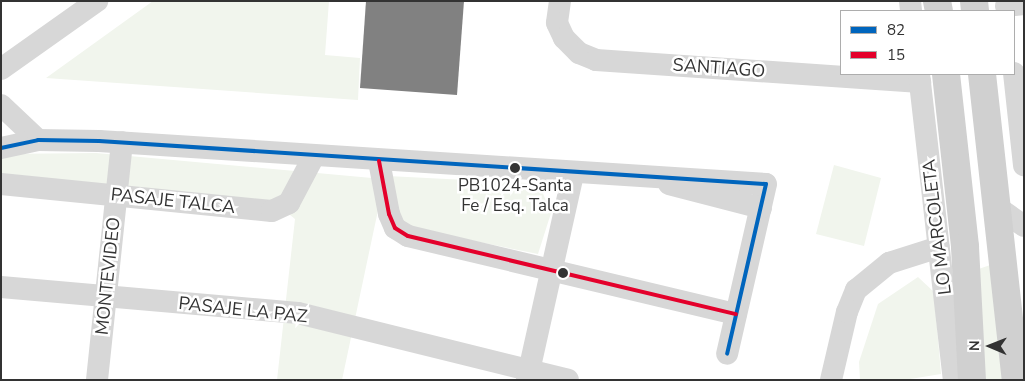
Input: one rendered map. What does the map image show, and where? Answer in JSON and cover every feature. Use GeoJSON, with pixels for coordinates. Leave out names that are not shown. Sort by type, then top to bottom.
{"type":"FeatureCollection","features":[{"type":"Feature","properties":{"kind":"main road","name":"LO MARCOLETA"},"geometry":{"type":"LineString","coordinates":[[946,75],[965,247],[972,380]]}},
{"type":"Feature","properties":{"kind":"main road"},"geometry":{"type":"LineString","coordinates":[[982,75],[1016,380]]}},
{"type":"Feature","properties":{"kind":"street"},"geometry":{"type":"LineString","coordinates":[[1,69],[97,1]]}},
{"type":"Feature","properties":{"kind":"street","name":"SANTIAGO"},"geometry":{"type":"LineString","coordinates":[[560,1],[557,23],[564,38],[579,53],[596,60],[840,74]]}},
{"type":"Feature","properties":{"kind":"street","name":"SANTIAGO"},"geometry":{"type":"LineString","coordinates":[[865,75],[919,78]]}},
{"type":"Feature","properties":{"kind":"street"},"geometry":{"type":"LineString","coordinates":[[1014,75],[1024,165]]}},
{"type":"Feature","properties":{"kind":"street","name":"LO MARCOLETA"},"geometry":{"type":"LineString","coordinates":[[919,78],[954,380]]}},
{"type":"Feature","properties":{"kind":"street"},"geometry":{"type":"LineString","coordinates":[[1,105],[38,140]]}},
{"type":"Feature","properties":{"kind":"street"},"geometry":{"type":"LineString","coordinates":[[1,148],[38,140],[122,142],[573,174],[658,179],[708,178],[766,184],[727,354]]}},
{"type":"Feature","properties":{"kind":"street","name":"MONTEVIDEO"},"geometry":{"type":"LineString","coordinates":[[97,380],[122,142]]}},
{"type":"Feature","properties":{"kind":"street","name":"PASAJE TALCA"},"geometry":{"type":"LineString","coordinates":[[1,184],[278,210],[289,203],[314,156]]}},
{"type":"Feature","properties":{"kind":"street"},"geometry":{"type":"LineString","coordinates":[[379,161],[389,214],[395,228],[408,236],[736,314]]}},
{"type":"Feature","properties":{"kind":"street"},"geometry":{"type":"LineString","coordinates":[[528,375],[573,174]]}},
{"type":"Feature","properties":{"kind":"street"},"geometry":{"type":"LineString","coordinates":[[658,179],[699,194],[761,208]]}},
{"type":"Feature","properties":{"kind":"street"},"geometry":{"type":"LineString","coordinates":[[997,206],[1024,226]]}},
{"type":"Feature","properties":{"kind":"street"},"geometry":{"type":"LineString","coordinates":[[831,380],[847,312],[856,290],[889,263],[939,248]]}},
{"type":"Feature","properties":{"kind":"street","name":"PASAJE LA PAZ"},"geometry":{"type":"LineString","coordinates":[[1,287],[311,315],[528,375],[568,380]]}},
{"type":"Feature","properties":{"kind":"shaded area"},"geometry":{"type":"Polygon","coordinates":[[[153,1],[329,1],[325,55],[360,58],[358,100],[46,78],[153,1]]]}},
{"type":"Feature","properties":{"kind":"shaded area"},"geometry":{"type":"Polygon","coordinates":[[[96,153],[372,178],[380,201],[342,380],[277,380],[295,219],[274,202],[1,181],[1,154],[96,153]]]}},
{"type":"Feature","properties":{"kind":"shaded area"},"geometry":{"type":"Polygon","coordinates":[[[834,165],[881,178],[864,246],[816,234],[834,165]]]}},
{"type":"Feature","properties":{"kind":"shaded area"},"geometry":{"type":"Polygon","coordinates":[[[388,176],[527,183],[542,191],[551,213],[538,254],[400,226],[388,176]]]}},
{"type":"Feature","properties":{"kind":"shaded area"},"geometry":{"type":"Polygon","coordinates":[[[996,263],[1009,380],[978,380],[967,273],[996,263]]]}},
{"type":"Feature","properties":{"kind":"shaded area"},"geometry":{"type":"Polygon","coordinates":[[[918,277],[934,292],[941,374],[904,380],[860,380],[859,362],[878,304],[918,277]]]}},
{"type":"Feature","properties":{"kind":"building"},"geometry":{"type":"Polygon","coordinates":[[[366,1],[464,1],[457,95],[360,88],[366,1]]]}},
{"type":"Feature","properties":{"kind":"transit line","name":"82"},"geometry":{"type":"LineString","coordinates":[[1,148],[38,140],[99,141],[766,184],[727,354]]}},
{"type":"Feature","properties":{"kind":"transit line","name":"15"},"geometry":{"type":"LineString","coordinates":[[379,161],[389,214],[395,228],[408,236],[736,314]]}},
{"type":"Feature","properties":{"kind":"place","name":"PB1024-Santa Fe / Esq. Talca"},"geometry":{"type":"Point","coordinates":[515,168]}}]}
